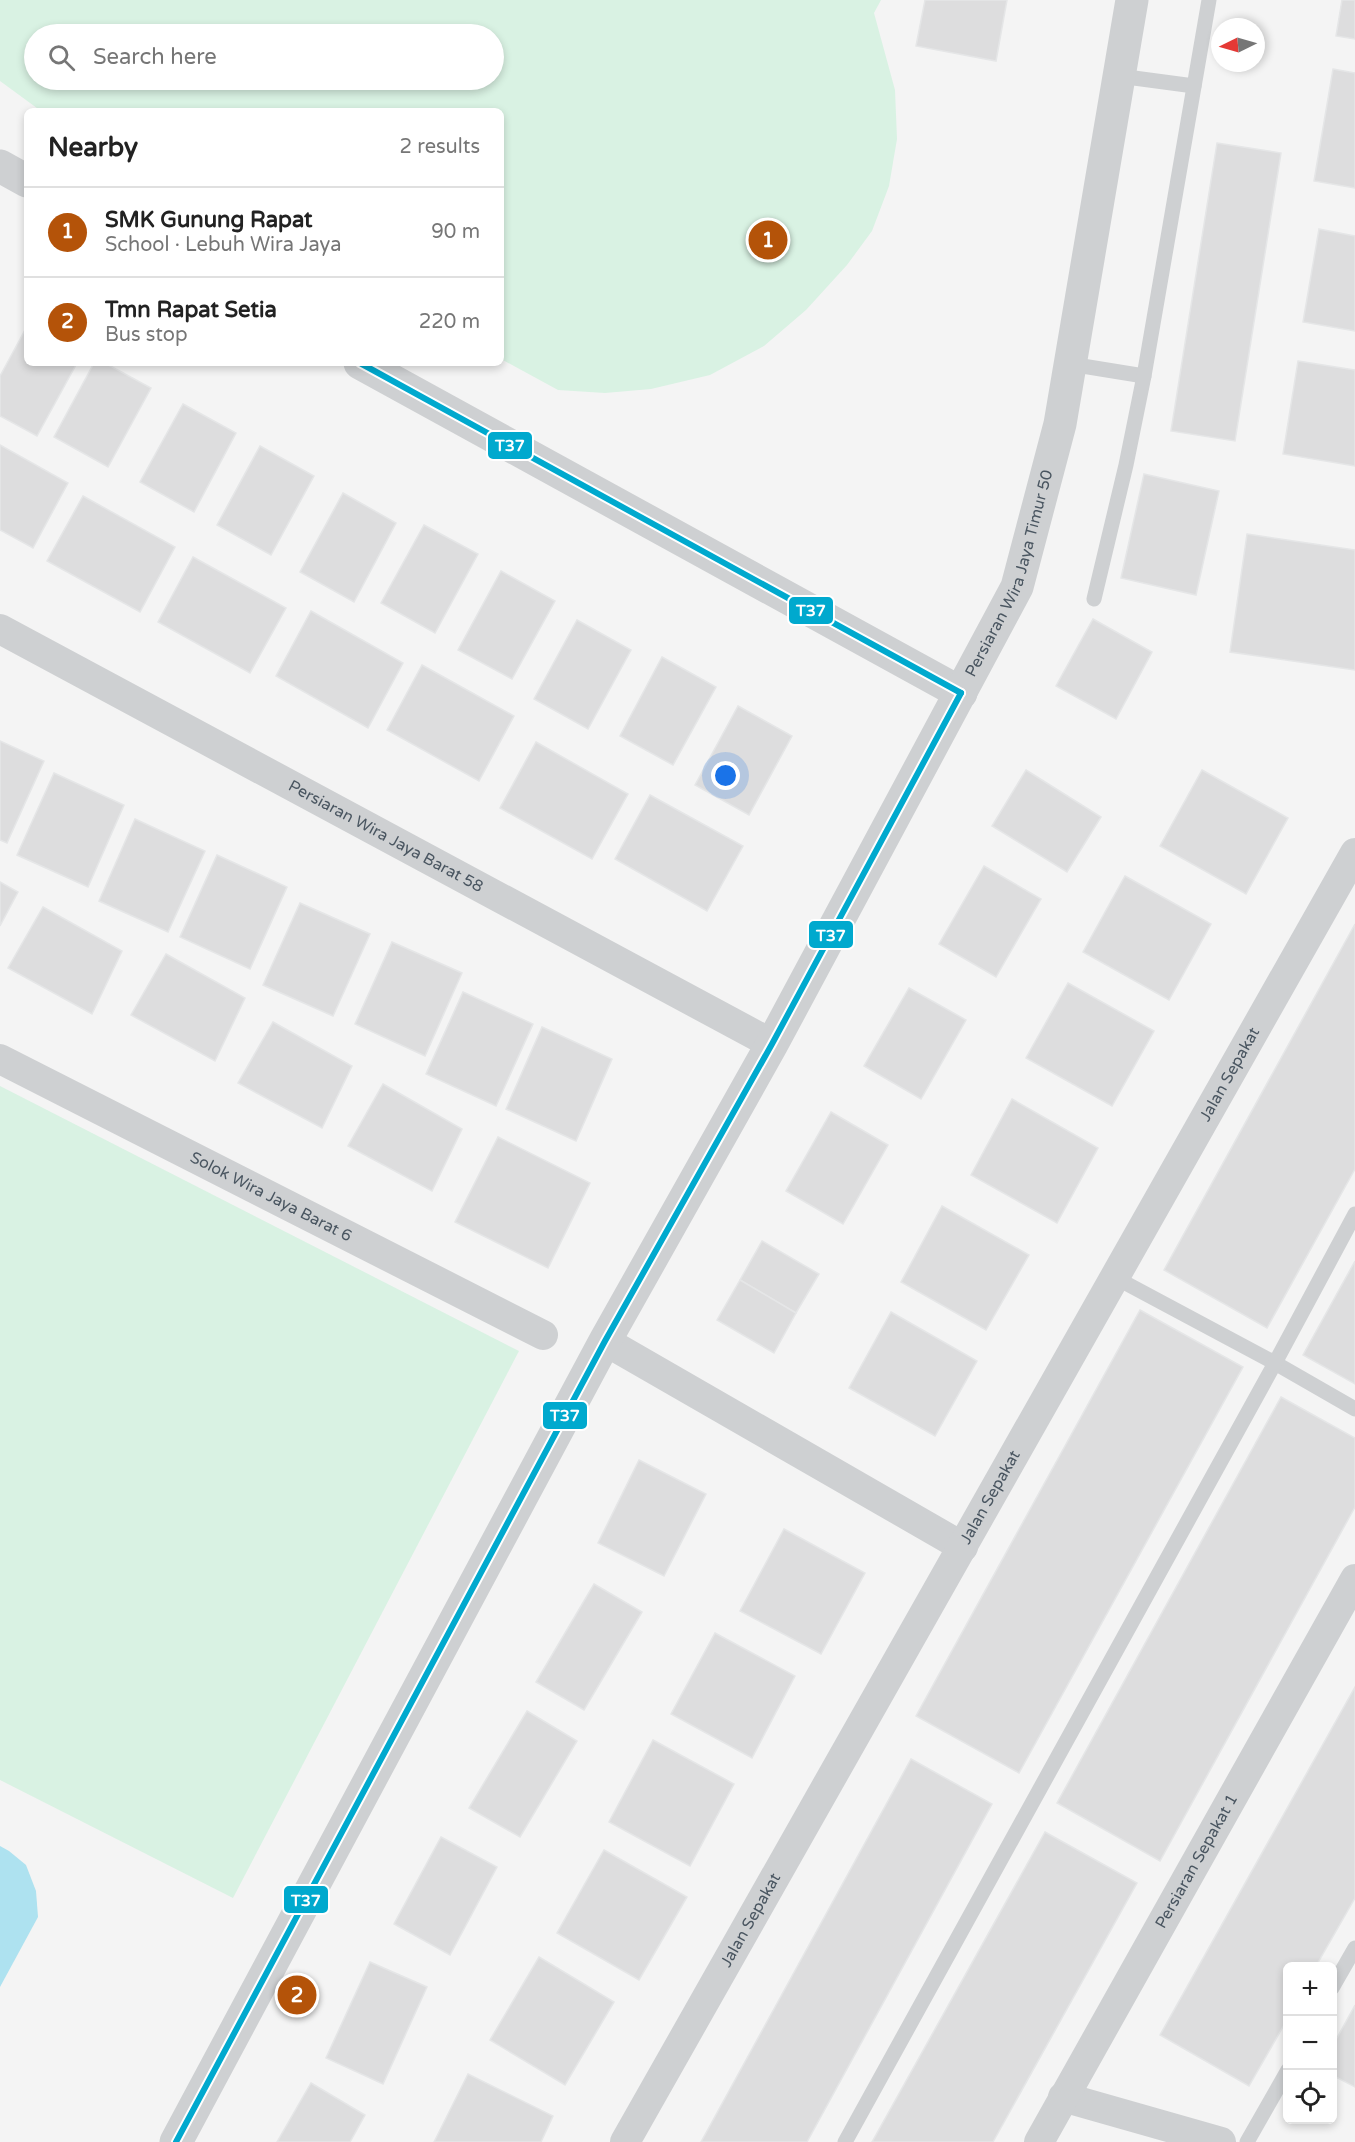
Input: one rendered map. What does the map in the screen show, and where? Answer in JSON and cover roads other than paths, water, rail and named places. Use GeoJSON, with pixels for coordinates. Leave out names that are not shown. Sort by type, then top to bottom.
{"type":"FeatureCollection","features":[{"type":"Feature","properties":{"kind":"street","name":"Persiaran Wira Jaya Timur 50"},"geometry":{"type":"LineString","coordinates":[[176,2142],[605,1341],[772,1044],[1017,587],[1060,424],[1132,0]]}},
{"type":"Feature","properties":{"kind":"street"},"geometry":{"type":"LineString","coordinates":[[0,166],[24,179]]}},
{"type":"Feature","properties":{"kind":"street"},"geometry":{"type":"LineString","coordinates":[[365,366],[961,693]]}},
{"type":"Feature","properties":{"kind":"street","name":"Persiaran Wira Jaya Barat 58"},"geometry":{"type":"LineString","coordinates":[[0,629],[772,1044]]}},
{"type":"Feature","properties":{"kind":"street","name":"Jalan Sepakat"},"geometry":{"type":"LineString","coordinates":[[625,2142],[1355,853]]}},
{"type":"Feature","properties":{"kind":"street","name":"Solok Wira Jaya Barat 6"},"geometry":{"type":"LineString","coordinates":[[0,1059],[543,1335]]}},
{"type":"Feature","properties":{"kind":"street"},"geometry":{"type":"LineString","coordinates":[[605,1341],[963,1547]]}},
{"type":"Feature","properties":{"kind":"street","name":"Persiaran Sepakat 1"},"geometry":{"type":"LineString","coordinates":[[1039,2142],[1355,1580]]}},
{"type":"Feature","properties":{"kind":"street"},"geometry":{"type":"LineString","coordinates":[[1063,2097],[1221,2142]]}},
{"type":"Feature","properties":{"kind":"lane"},"geometry":{"type":"LineString","coordinates":[[1094,599],[1126,465],[1144,376],[1209,0]]}},
{"type":"Feature","properties":{"kind":"lane"},"geometry":{"type":"LineString","coordinates":[[1119,76],[1194,86]]}},
{"type":"Feature","properties":{"kind":"lane"},"geometry":{"type":"LineString","coordinates":[[1070,364],[1144,376]]}},
{"type":"Feature","properties":{"kind":"lane"},"geometry":{"type":"LineString","coordinates":[[845,2142],[1355,1214]]}},
{"type":"Feature","properties":{"kind":"lane"},"geometry":{"type":"LineString","coordinates":[[1116,1278],[1275,1363],[1355,1409]]}},
{"type":"Feature","properties":{"kind":"lane"},"geometry":{"type":"LineString","coordinates":[[1337,1979],[1355,1947]]}},
{"type":"Feature","properties":{"kind":"lane"},"geometry":{"type":"LineString","coordinates":[[1247,2142],[1283,2077]]}},
{"type":"Feature","properties":{"kind":"water"},"geometry":{"type":"Polygon","coordinates":[[[0,1846],[26,1865],[36,1891],[38,1917],[0,1987],[0,1846]]]}},
{"type":"Feature","properties":{"kind":"place","name":"SMK Gunung Rapat"},"geometry":{"type":"Point","coordinates":[768,240]}},
{"type":"Feature","properties":{"kind":"place","name":"Tmn Rapat Setia"},"geometry":{"type":"Point","coordinates":[297,1995]}}]}
